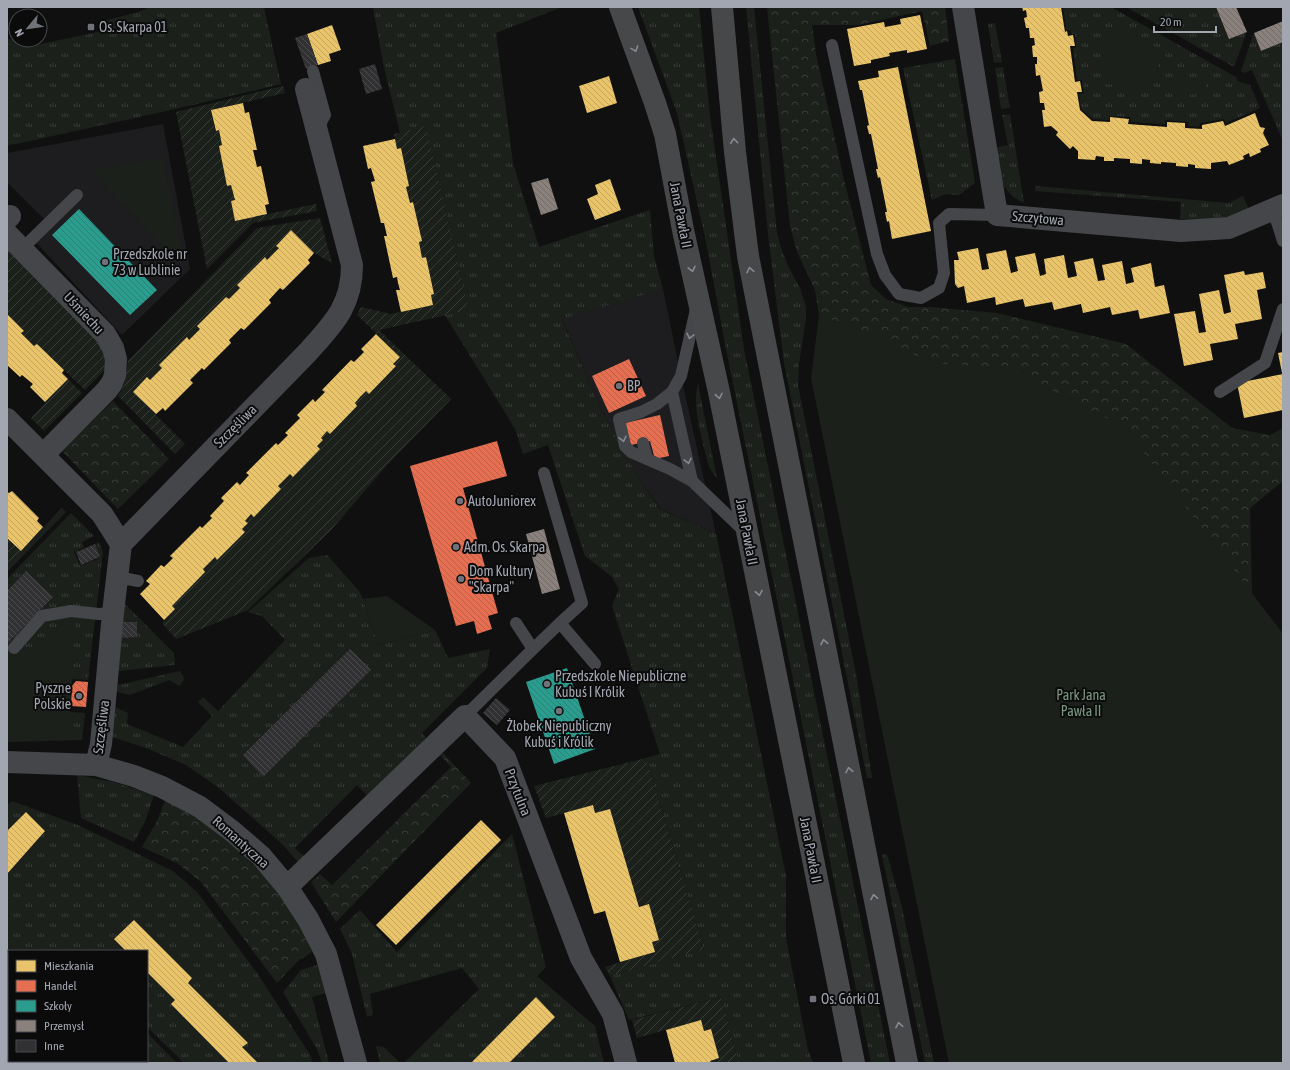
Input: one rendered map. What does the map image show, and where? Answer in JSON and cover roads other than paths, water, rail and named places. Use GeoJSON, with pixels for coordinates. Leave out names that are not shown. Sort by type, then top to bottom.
{"type":"FeatureCollection","features":[{"type":"Feature","properties":{"kind":"main road","name":"Jana Pawła II"},"geometry":{"type":"LineString","coordinates":[[620,7],[665,134],[683,230],[719,392],[854,1063]]}},
{"type":"Feature","properties":{"kind":"main road"},"geometry":{"type":"LineString","coordinates":[[722,7],[735,152],[748,256],[907,1063]]}},
{"type":"Feature","properties":{"kind":"street","name":"Szczytowa"},"geometry":{"type":"LineString","coordinates":[[963,7],[997,215],[1181,231],[1229,228],[1277,208]]}},
{"type":"Feature","properties":{"kind":"street","name":"Szczęśliwa"},"geometry":{"type":"LineString","coordinates":[[96,765],[101,744],[113,613],[127,579],[121,544],[308,352],[339,315],[347,300],[352,274],[352,265],[317,131],[310,80]]}},
{"type":"Feature","properties":{"kind":"street","name":"Uśmiechu"},"geometry":{"type":"LineString","coordinates":[[8,223],[24,251],[105,334],[113,348],[116,359],[115,375],[107,390],[43,455]]}},
{"type":"Feature","properties":{"kind":"street"},"geometry":{"type":"LineString","coordinates":[[7,419],[102,514],[121,544]]}},
{"type":"Feature","properties":{"kind":"street"},"geometry":{"type":"LineString","coordinates":[[287,887],[465,716]]}},
{"type":"Feature","properties":{"kind":"street","name":"Przytulna"},"geometry":{"type":"LineString","coordinates":[[465,716],[505,758],[581,958],[587,980],[613,1014],[626,1063]]}},
{"type":"Feature","properties":{"kind":"street","name":"Romantyczna"},"geometry":{"type":"LineString","coordinates":[[7,762],[96,765],[134,776],[162,787],[200,807],[232,831],[261,856],[287,887],[308,919],[326,954],[356,1063]]}},
{"type":"Feature","properties":{"kind":"lane"},"geometry":{"type":"LineString","coordinates":[[832,45],[876,254],[885,275],[899,294],[921,298],[939,288],[944,273],[939,223],[949,214],[997,215]]}},
{"type":"Feature","properties":{"kind":"lane"},"geometry":{"type":"LineString","coordinates":[[24,251],[28,243],[77,195]]}},
{"type":"Feature","properties":{"kind":"lane"},"geometry":{"type":"LineString","coordinates":[[1277,208],[1277,222],[1283,241]]}},
{"type":"Feature","properties":{"kind":"lane"},"geometry":{"type":"LineString","coordinates":[[698,298],[681,376],[672,392],[657,404],[653,412],[637,417],[618,419],[625,446],[631,452],[647,459],[664,462],[692,481],[747,533]]}},
{"type":"Feature","properties":{"kind":"lane"},"geometry":{"type":"LineString","coordinates":[[1220,392],[1265,363],[1283,309]]}},
{"type":"Feature","properties":{"kind":"lane"},"geometry":{"type":"LineString","coordinates":[[672,392],[692,481]]}},
{"type":"Feature","properties":{"kind":"lane"},"geometry":{"type":"LineString","coordinates":[[643,443],[647,459]]}},
{"type":"Feature","properties":{"kind":"lane"},"geometry":{"type":"LineString","coordinates":[[465,716],[582,603],[544,473]]}},
{"type":"Feature","properties":{"kind":"lane"},"geometry":{"type":"LineString","coordinates":[[14,648],[42,616],[71,611],[99,614],[113,613]]}},
{"type":"Feature","properties":{"kind":"lane"},"geometry":{"type":"LineString","coordinates":[[516,623],[533,649]]}},
{"type":"Feature","properties":{"kind":"lane"},"geometry":{"type":"LineString","coordinates":[[560,623],[595,664]]}},
{"type":"Feature","properties":{"kind":"place","name":"Os. Skarpa 01"},"geometry":{"type":"Point","coordinates":[91,27]}},
{"type":"Feature","properties":{"kind":"place","name":"Przedszkole nr 73 w Lublinie"},"geometry":{"type":"Point","coordinates":[105,262]}},
{"type":"Feature","properties":{"kind":"place","name":"BP"},"geometry":{"type":"Point","coordinates":[619,386]}},
{"type":"Feature","properties":{"kind":"place","name":"AutoJuniorex"},"geometry":{"type":"Point","coordinates":[460,501]}},
{"type":"Feature","properties":{"kind":"place","name":"Adm. Os. Skarpa"},"geometry":{"type":"Point","coordinates":[456,547]}},
{"type":"Feature","properties":{"kind":"place","name":"Dom Kultury \"Skarpa\""},"geometry":{"type":"Point","coordinates":[461,579]}},
{"type":"Feature","properties":{"kind":"place","name":"Przedszkole Niepubliczne Kubuś I Królik"},"geometry":{"type":"Point","coordinates":[547,684]}},
{"type":"Feature","properties":{"kind":"place","name":"Pyszne Polskie"},"geometry":{"type":"Point","coordinates":[79,696]}},
{"type":"Feature","properties":{"kind":"place","name":"Żłobek Niepubliczny Kubuś i Królik"},"geometry":{"type":"Point","coordinates":[559,711]}},
{"type":"Feature","properties":{"kind":"place","name":"Os. Górki 01"},"geometry":{"type":"Point","coordinates":[813,999]}},
{"type":"Feature","properties":{"kind":"park label","name":"Park Jana Pawła II"},"geometry":{"type":"Point","coordinates":[1081,704]}}]}
